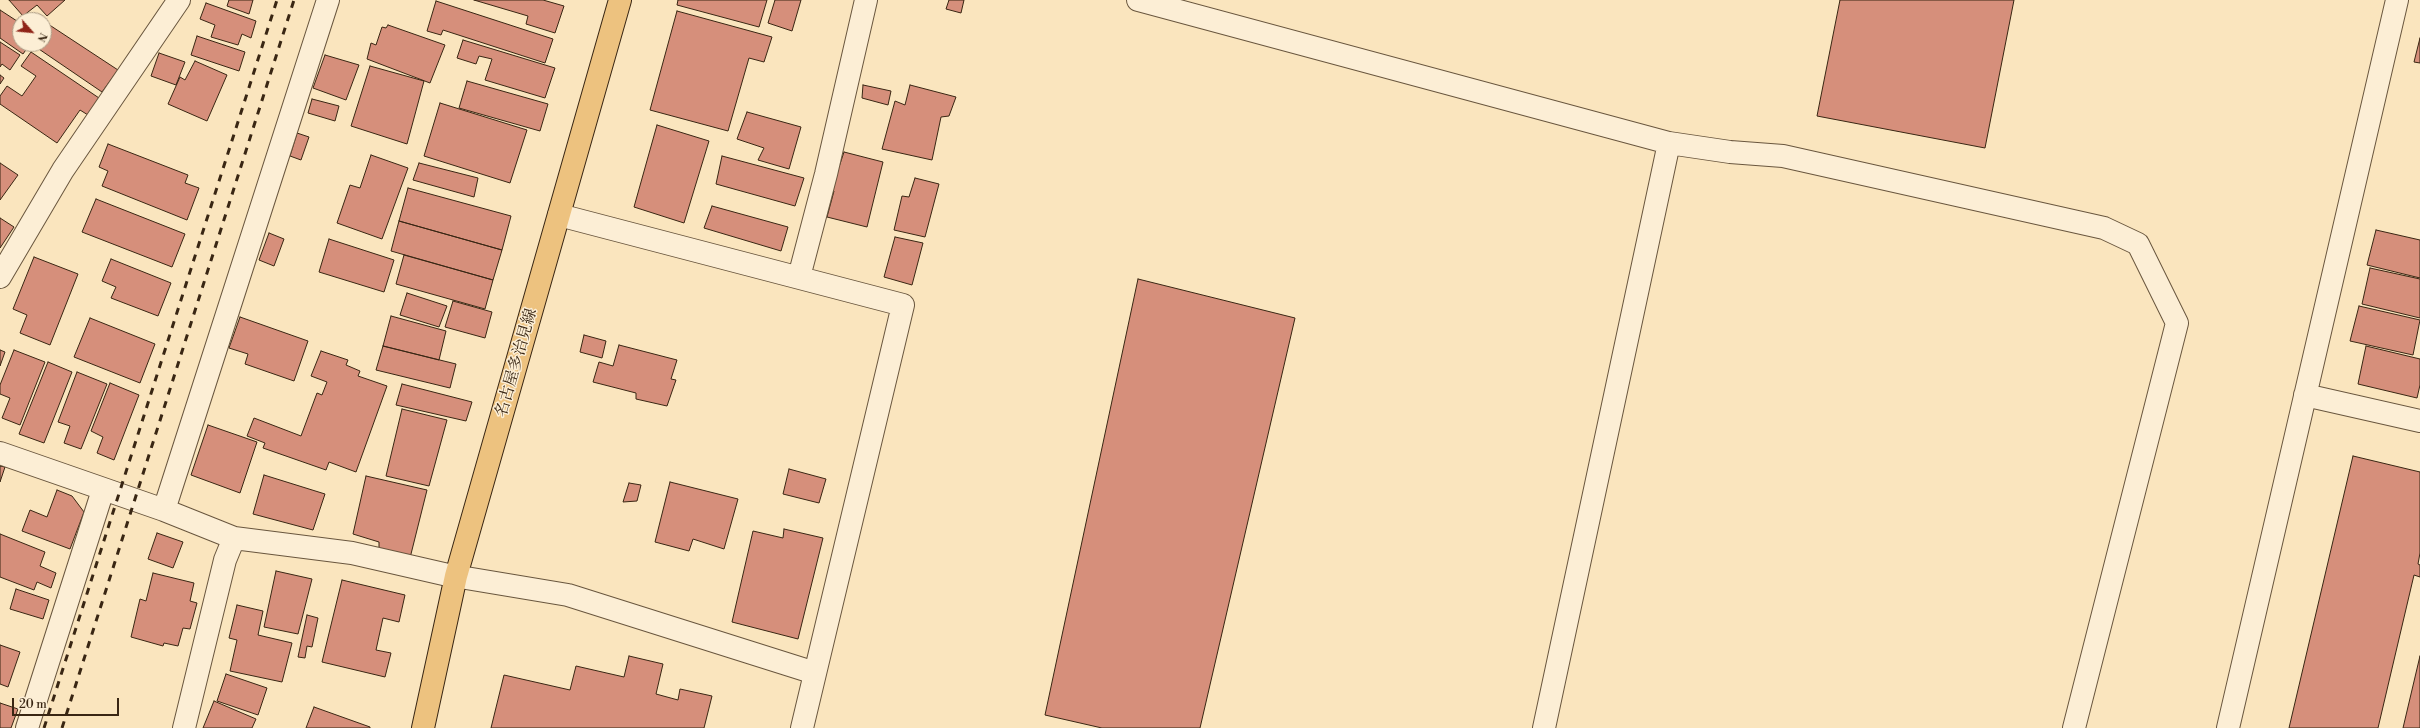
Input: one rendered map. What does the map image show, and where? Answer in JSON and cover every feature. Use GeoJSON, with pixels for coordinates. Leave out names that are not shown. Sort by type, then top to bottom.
{"type":"FeatureCollection","features":[{"type":"Feature","properties":{"kind":"main road","name":"名古屋多治見線"},"geometry":{"type":"LineString","coordinates":[[423,728],[456,576],[620,0]]}},
{"type":"Feature","properties":{"kind":"street"},"geometry":{"type":"LineString","coordinates":[[0,277],[63,170],[179,0]]}},
{"type":"Feature","properties":{"kind":"street"},"geometry":{"type":"LineString","coordinates":[[164,510],[328,0]]}},
{"type":"Feature","properties":{"kind":"street"},"geometry":{"type":"LineString","coordinates":[[799,277],[826,174],[866,0]]}},
{"type":"Feature","properties":{"kind":"street"},"geometry":{"type":"LineString","coordinates":[[1138,0],[1669,143],[1730,152],[1783,156],[2104,228],[2138,244],[2177,323],[2074,728]]}},
{"type":"Feature","properties":{"kind":"street"},"geometry":{"type":"LineString","coordinates":[[2228,728],[2397,0]]}},
{"type":"Feature","properties":{"kind":"street"},"geometry":{"type":"LineString","coordinates":[[1544,728],[1669,143]]}},
{"type":"Feature","properties":{"kind":"street"},"geometry":{"type":"LineString","coordinates":[[559,215],[903,305],[802,728]]}},
{"type":"Feature","properties":{"kind":"street"},"geometry":{"type":"LineString","coordinates":[[2305,395],[2420,421]]}},
{"type":"Feature","properties":{"kind":"street"},"geometry":{"type":"LineString","coordinates":[[0,453],[164,510],[234,538],[352,553],[456,576],[568,595],[815,673]]}},
{"type":"Feature","properties":{"kind":"street"},"geometry":{"type":"LineString","coordinates":[[27,728],[103,490]]}},
{"type":"Feature","properties":{"kind":"street"},"geometry":{"type":"LineString","coordinates":[[184,728],[225,560],[234,538]]}},
{"type":"Feature","properties":{"kind":"building"},"geometry":{"type":"Polygon","coordinates":[[[9,0],[65,0],[52,12],[43,12],[37,5],[28,12],[20,12],[9,0]]]}},
{"type":"Feature","properties":{"kind":"building"},"geometry":{"type":"Polygon","coordinates":[[[229,0],[253,0],[249,14],[227,6],[229,0]]]}},
{"type":"Feature","properties":{"kind":"building"},"geometry":{"type":"Polygon","coordinates":[[[474,0],[543,0],[564,6],[555,33],[526,24],[528,16],[474,0]]]}},
{"type":"Feature","properties":{"kind":"building"},"geometry":{"type":"Polygon","coordinates":[[[678,0],[767,0],[759,27],[677,5],[678,0]]]}},
{"type":"Feature","properties":{"kind":"building"},"geometry":{"type":"Polygon","coordinates":[[[775,0],[801,0],[792,31],[768,23],[775,0]]]}},
{"type":"Feature","properties":{"kind":"building"},"geometry":{"type":"Polygon","coordinates":[[[949,0],[964,0],[961,13],[946,9],[949,0]]]}},
{"type":"Feature","properties":{"kind":"building"},"geometry":{"type":"Polygon","coordinates":[[[1840,0],[2014,0],[1985,148],[1817,116],[1840,0]]]}},
{"type":"Feature","properties":{"kind":"building"},"geometry":{"type":"Polygon","coordinates":[[[436,1],[553,39],[545,63],[443,30],[441,35],[427,31],[436,1]]]}},
{"type":"Feature","properties":{"kind":"building"},"geometry":{"type":"Polygon","coordinates":[[[206,3],[256,21],[251,38],[242,34],[238,45],[211,37],[215,25],[200,19],[206,3]]]}},
{"type":"Feature","properties":{"kind":"building"},"geometry":{"type":"Polygon","coordinates":[[[0,10],[12,18],[12,46],[0,38],[0,10]]]}},
{"type":"Feature","properties":{"kind":"building"},"geometry":{"type":"Polygon","coordinates":[[[677,11],[772,37],[764,62],[749,58],[728,131],[650,110],[677,11]]]}},
{"type":"Feature","properties":{"kind":"building"},"geometry":{"type":"Polygon","coordinates":[[[388,25],[445,45],[430,83],[367,59],[371,43],[376,45],[382,27],[386,28],[388,25]]]}},
{"type":"Feature","properties":{"kind":"building"},"geometry":{"type":"Polygon","coordinates":[[[52,27],[118,70],[102,92],[43,52],[52,52],[52,27]]]}},
{"type":"Feature","properties":{"kind":"building"},"geometry":{"type":"Polygon","coordinates":[[[197,36],[245,52],[239,71],[191,55],[197,36]]]}},
{"type":"Feature","properties":{"kind":"building"},"geometry":{"type":"Polygon","coordinates":[[[2420,38],[2420,63],[2414,62],[2420,38]]]}},
{"type":"Feature","properties":{"kind":"building"},"geometry":{"type":"Polygon","coordinates":[[[463,40],[555,68],[545,98],[485,80],[492,59],[479,56],[476,64],[457,58],[463,40]]]}},
{"type":"Feature","properties":{"kind":"building"},"geometry":{"type":"Polygon","coordinates":[[[0,42],[12,50],[12,52],[20,55],[10,70],[2,64],[0,67],[0,42]]]}},
{"type":"Feature","properties":{"kind":"building"},"geometry":{"type":"Polygon","coordinates":[[[31,52],[99,98],[88,115],[80,110],[57,143],[0,104],[0,96],[7,86],[22,96],[36,76],[21,66],[31,52]]]}},
{"type":"Feature","properties":{"kind":"building"},"geometry":{"type":"Polygon","coordinates":[[[159,53],[185,62],[176,85],[151,76],[159,53]]]}},
{"type":"Feature","properties":{"kind":"building"},"geometry":{"type":"Polygon","coordinates":[[[325,55],[359,65],[346,100],[313,88],[325,55]]]}},
{"type":"Feature","properties":{"kind":"building"},"geometry":{"type":"Polygon","coordinates":[[[195,61],[227,75],[207,121],[168,104],[180,77],[185,80],[195,61]]]}},
{"type":"Feature","properties":{"kind":"building"},"geometry":{"type":"Polygon","coordinates":[[[370,66],[424,81],[407,144],[351,126],[370,66]]]}},
{"type":"Feature","properties":{"kind":"building"},"geometry":{"type":"Polygon","coordinates":[[[0,75],[4,78],[0,84],[0,75]]]}},
{"type":"Feature","properties":{"kind":"building"},"geometry":{"type":"Polygon","coordinates":[[[467,81],[548,104],[540,131],[459,108],[467,81]]]}},
{"type":"Feature","properties":{"kind":"building"},"geometry":{"type":"Polygon","coordinates":[[[863,85],[891,91],[888,105],[862,98],[863,85]]]}},
{"type":"Feature","properties":{"kind":"building"},"geometry":{"type":"Polygon","coordinates":[[[910,85],[956,97],[949,116],[941,117],[932,160],[882,149],[895,101],[905,105],[910,85]]]}},
{"type":"Feature","properties":{"kind":"building"},"geometry":{"type":"Polygon","coordinates":[[[312,99],[339,106],[335,121],[308,113],[312,99]]]}},
{"type":"Feature","properties":{"kind":"building"},"geometry":{"type":"Polygon","coordinates":[[[440,103],[527,130],[510,183],[424,156],[440,103]]]}},
{"type":"Feature","properties":{"kind":"building"},"geometry":{"type":"Polygon","coordinates":[[[747,112],[801,127],[789,169],[758,160],[764,148],[737,139],[747,112]]]}},
{"type":"Feature","properties":{"kind":"building"},"geometry":{"type":"Polygon","coordinates":[[[657,125],[709,141],[684,223],[634,207],[657,125]]]}},
{"type":"Feature","properties":{"kind":"building"},"geometry":{"type":"Polygon","coordinates":[[[297,133],[309,137],[301,160],[290,156],[297,133]]]}},
{"type":"Feature","properties":{"kind":"building"},"geometry":{"type":"Polygon","coordinates":[[[108,144],[188,175],[185,183],[199,188],[187,220],[102,186],[108,171],[99,167],[108,144]]]}},
{"type":"Feature","properties":{"kind":"building"},"geometry":{"type":"Polygon","coordinates":[[[844,152],[883,162],[867,227],[827,217],[834,191],[828,189],[834,165],[839,167],[844,152]]]}},
{"type":"Feature","properties":{"kind":"building"},"geometry":{"type":"Polygon","coordinates":[[[371,155],[408,168],[382,239],[337,223],[350,185],[360,188],[371,155]]]}},
{"type":"Feature","properties":{"kind":"building"},"geometry":{"type":"Polygon","coordinates":[[[722,156],[804,178],[795,206],[716,184],[722,156]]]}},
{"type":"Feature","properties":{"kind":"building"},"geometry":{"type":"Polygon","coordinates":[[[0,163],[18,175],[0,200],[0,163]]]}},
{"type":"Feature","properties":{"kind":"building"},"geometry":{"type":"Polygon","coordinates":[[[419,163],[478,178],[474,197],[413,180],[419,163]]]}},
{"type":"Feature","properties":{"kind":"building"},"geometry":{"type":"Polygon","coordinates":[[[915,178],[939,184],[925,237],[894,230],[902,196],[909,197],[915,178]]]}},
{"type":"Feature","properties":{"kind":"building"},"geometry":{"type":"Polygon","coordinates":[[[408,188],[511,216],[502,250],[399,221],[408,188]]]}},
{"type":"Feature","properties":{"kind":"building"},"geometry":{"type":"Polygon","coordinates":[[[96,199],[185,234],[172,267],[82,232],[96,199]]]}},
{"type":"Feature","properties":{"kind":"building"},"geometry":{"type":"Polygon","coordinates":[[[712,206],[788,227],[781,251],[704,228],[712,206]]]}},
{"type":"Feature","properties":{"kind":"building"},"geometry":{"type":"Polygon","coordinates":[[[0,218],[14,227],[0,248],[0,218]]]}},
{"type":"Feature","properties":{"kind":"building"},"geometry":{"type":"Polygon","coordinates":[[[399,221],[502,250],[493,280],[391,251],[399,221]]]}},
{"type":"Feature","properties":{"kind":"building"},"geometry":{"type":"Polygon","coordinates":[[[2376,230],[2420,240],[2420,278],[2367,265],[2376,230]]]}},
{"type":"Feature","properties":{"kind":"building"},"geometry":{"type":"Polygon","coordinates":[[[269,233],[284,239],[274,266],[259,260],[269,233]]]}},
{"type":"Feature","properties":{"kind":"building"},"geometry":{"type":"Polygon","coordinates":[[[895,237],[923,243],[912,285],[884,277],[895,237]]]}},
{"type":"Feature","properties":{"kind":"building"},"geometry":{"type":"Polygon","coordinates":[[[329,239],[394,260],[384,292],[319,272],[329,239]]]}},
{"type":"Feature","properties":{"kind":"building"},"geometry":{"type":"Polygon","coordinates":[[[404,255],[493,280],[485,309],[396,284],[404,255]]]}},
{"type":"Feature","properties":{"kind":"building"},"geometry":{"type":"Polygon","coordinates":[[[34,257],[78,274],[50,345],[20,333],[27,315],[13,309],[34,257]]]}},
{"type":"Feature","properties":{"kind":"building"},"geometry":{"type":"Polygon","coordinates":[[[111,259],[171,283],[158,316],[111,298],[116,287],[102,281],[111,259]]]}},
{"type":"Feature","properties":{"kind":"building"},"geometry":{"type":"Polygon","coordinates":[[[2370,268],[2420,279],[2420,318],[2362,304],[2370,268]]]}},
{"type":"Feature","properties":{"kind":"building"},"geometry":{"type":"Polygon","coordinates":[[[1138,279],[1295,318],[1200,728],[1102,728],[1045,715],[1138,279]]]}},
{"type":"Feature","properties":{"kind":"building"},"geometry":{"type":"Polygon","coordinates":[[[407,293],[447,306],[439,327],[400,315],[407,293]]]}},
{"type":"Feature","properties":{"kind":"building"},"geometry":{"type":"Polygon","coordinates":[[[453,301],[492,312],[485,338],[445,327],[453,301]]]}},
{"type":"Feature","properties":{"kind":"building"},"geometry":{"type":"Polygon","coordinates":[[[2359,306],[2420,320],[2413,355],[2350,341],[2359,306]]]}},
{"type":"Feature","properties":{"kind":"building"},"geometry":{"type":"Polygon","coordinates":[[[391,316],[446,331],[439,360],[383,346],[391,316]]]}},
{"type":"Feature","properties":{"kind":"building"},"geometry":{"type":"Polygon","coordinates":[[[240,317],[308,341],[294,381],[245,364],[248,354],[229,348],[240,317]]]}},
{"type":"Feature","properties":{"kind":"building"},"geometry":{"type":"Polygon","coordinates":[[[90,318],[155,344],[140,383],[74,357],[90,318]]]}},
{"type":"Feature","properties":{"kind":"building"},"geometry":{"type":"Polygon","coordinates":[[[584,335],[606,341],[602,358],[580,352],[584,335]]]}},
{"type":"Feature","properties":{"kind":"building"},"geometry":{"type":"Polygon","coordinates":[[[619,345],[677,360],[671,379],[676,380],[667,406],[636,399],[636,393],[593,382],[599,362],[613,366],[619,345]]]}},
{"type":"Feature","properties":{"kind":"building"},"geometry":{"type":"Polygon","coordinates":[[[383,346],[456,364],[450,388],[376,370],[383,346]]]}},
{"type":"Feature","properties":{"kind":"building"},"geometry":{"type":"Polygon","coordinates":[[[2366,346],[2420,359],[2420,385],[2417,398],[2358,384],[2366,346]]]}},
{"type":"Feature","properties":{"kind":"building"},"geometry":{"type":"Polygon","coordinates":[[[0,350],[5,352],[0,366],[0,350]]]}},
{"type":"Feature","properties":{"kind":"building"},"geometry":{"type":"Polygon","coordinates":[[[14,350],[45,362],[20,425],[2,418],[10,398],[0,394],[0,385],[14,350]]]}},
{"type":"Feature","properties":{"kind":"building"},"geometry":{"type":"Polygon","coordinates":[[[321,351],[348,360],[346,365],[360,371],[358,376],[387,386],[356,472],[329,462],[326,470],[263,448],[265,443],[247,436],[254,418],[301,436],[317,393],[322,395],[327,382],[311,376],[321,351]]]}},
{"type":"Feature","properties":{"kind":"building"},"geometry":{"type":"Polygon","coordinates":[[[48,362],[72,372],[44,443],[19,434],[48,362]]]}},
{"type":"Feature","properties":{"kind":"building"},"geometry":{"type":"Polygon","coordinates":[[[77,372],[107,384],[81,449],[64,443],[70,426],[58,422],[77,372]]]}},
{"type":"Feature","properties":{"kind":"building"},"geometry":{"type":"Polygon","coordinates":[[[110,383],[139,395],[114,460],[97,453],[103,437],[91,431],[110,383]]]}},
{"type":"Feature","properties":{"kind":"building"},"geometry":{"type":"Polygon","coordinates":[[[402,384],[472,402],[466,421],[396,405],[402,384]]]}},
{"type":"Feature","properties":{"kind":"building"},"geometry":{"type":"Polygon","coordinates":[[[402,409],[447,420],[429,486],[386,476],[402,409]]]}},
{"type":"Feature","properties":{"kind":"building"},"geometry":{"type":"Polygon","coordinates":[[[208,425],[257,442],[240,493],[191,475],[208,425]]]}},
{"type":"Feature","properties":{"kind":"building"},"geometry":{"type":"Polygon","coordinates":[[[2353,456],[2420,472],[2420,553],[2418,564],[2420,565],[2420,577],[2414,575],[2378,728],[2289,728],[2353,456]]]}},
{"type":"Feature","properties":{"kind":"building"},"geometry":{"type":"Polygon","coordinates":[[[0,466],[5,467],[0,482],[0,466]]]}},
{"type":"Feature","properties":{"kind":"building"},"geometry":{"type":"Polygon","coordinates":[[[789,469],[826,479],[819,503],[783,494],[789,469]]]}},
{"type":"Feature","properties":{"kind":"building"},"geometry":{"type":"Polygon","coordinates":[[[264,475],[325,494],[313,530],[253,514],[264,475]]]}},
{"type":"Feature","properties":{"kind":"building"},"geometry":{"type":"Polygon","coordinates":[[[366,476],[427,490],[410,558],[379,552],[379,542],[353,534],[366,476]]]}},
{"type":"Feature","properties":{"kind":"building"},"geometry":{"type":"Polygon","coordinates":[[[670,482],[738,499],[724,549],[693,539],[689,551],[655,542],[670,482]]]}},
{"type":"Feature","properties":{"kind":"building"},"geometry":{"type":"Polygon","coordinates":[[[629,483],[641,485],[637,501],[623,502],[629,483]]]}},
{"type":"Feature","properties":{"kind":"building"},"geometry":{"type":"Polygon","coordinates":[[[57,490],[72,496],[84,512],[70,549],[22,531],[30,510],[47,517],[57,490]]]}},
{"type":"Feature","properties":{"kind":"building"},"geometry":{"type":"Polygon","coordinates":[[[784,529],[823,538],[798,639],[732,622],[753,531],[783,538],[784,529]]]}},
{"type":"Feature","properties":{"kind":"building"},"geometry":{"type":"Polygon","coordinates":[[[157,533],[183,542],[173,568],[148,559],[157,533]]]}},
{"type":"Feature","properties":{"kind":"building"},"geometry":{"type":"Polygon","coordinates":[[[0,534],[45,552],[40,566],[56,573],[51,588],[37,582],[34,590],[0,577],[0,534]]]}},
{"type":"Feature","properties":{"kind":"building"},"geometry":{"type":"Polygon","coordinates":[[[276,571],[312,579],[298,634],[264,627],[276,571]]]}},
{"type":"Feature","properties":{"kind":"building"},"geometry":{"type":"Polygon","coordinates":[[[153,573],[194,583],[190,601],[197,603],[190,629],[183,628],[178,646],[164,643],[163,646],[131,637],[140,599],[146,601],[153,573]]]}},
{"type":"Feature","properties":{"kind":"building"},"geometry":{"type":"Polygon","coordinates":[[[342,580],[405,595],[399,622],[383,618],[376,650],[391,653],[385,677],[322,662],[342,580]]]}},
{"type":"Feature","properties":{"kind":"building"},"geometry":{"type":"Polygon","coordinates":[[[16,589],[49,600],[43,619],[10,609],[16,589]]]}},
{"type":"Feature","properties":{"kind":"building"},"geometry":{"type":"Polygon","coordinates":[[[237,605],[263,611],[258,635],[292,643],[282,682],[230,671],[237,640],[229,638],[237,605]]]}},
{"type":"Feature","properties":{"kind":"building"},"geometry":{"type":"Polygon","coordinates":[[[307,615],[318,618],[312,647],[307,646],[305,658],[298,657],[307,615]]]}},
{"type":"Feature","properties":{"kind":"building"},"geometry":{"type":"Polygon","coordinates":[[[0,645],[20,652],[8,687],[0,684],[0,645]]]}},
{"type":"Feature","properties":{"kind":"building"},"geometry":{"type":"Polygon","coordinates":[[[629,656],[663,664],[656,694],[678,700],[680,689],[712,696],[704,728],[491,728],[504,675],[570,690],[576,666],[624,677],[629,656]]]}},
{"type":"Feature","properties":{"kind":"building"},"geometry":{"type":"Polygon","coordinates":[[[2420,656],[2420,728],[2403,728],[2420,656]]]}},
{"type":"Feature","properties":{"kind":"building"},"geometry":{"type":"Polygon","coordinates":[[[226,674],[267,688],[258,715],[217,701],[226,674]]]}},
{"type":"Feature","properties":{"kind":"building"},"geometry":{"type":"Polygon","coordinates":[[[214,701],[256,719],[252,728],[203,728],[214,701]]]}},
{"type":"Feature","properties":{"kind":"building"},"geometry":{"type":"Polygon","coordinates":[[[0,703],[18,709],[11,728],[0,728],[0,703]]]}},
{"type":"Feature","properties":{"kind":"building"},"geometry":{"type":"Polygon","coordinates":[[[314,707],[370,727],[370,728],[306,728],[314,707]]]}},
{"type":"Feature","properties":{"kind":"railway"},"geometry":{"type":"LineString","coordinates":[[44,728],[277,0]]}},
{"type":"Feature","properties":{"kind":"railway"},"geometry":{"type":"LineString","coordinates":[[62,728],[294,0]]}}]}
